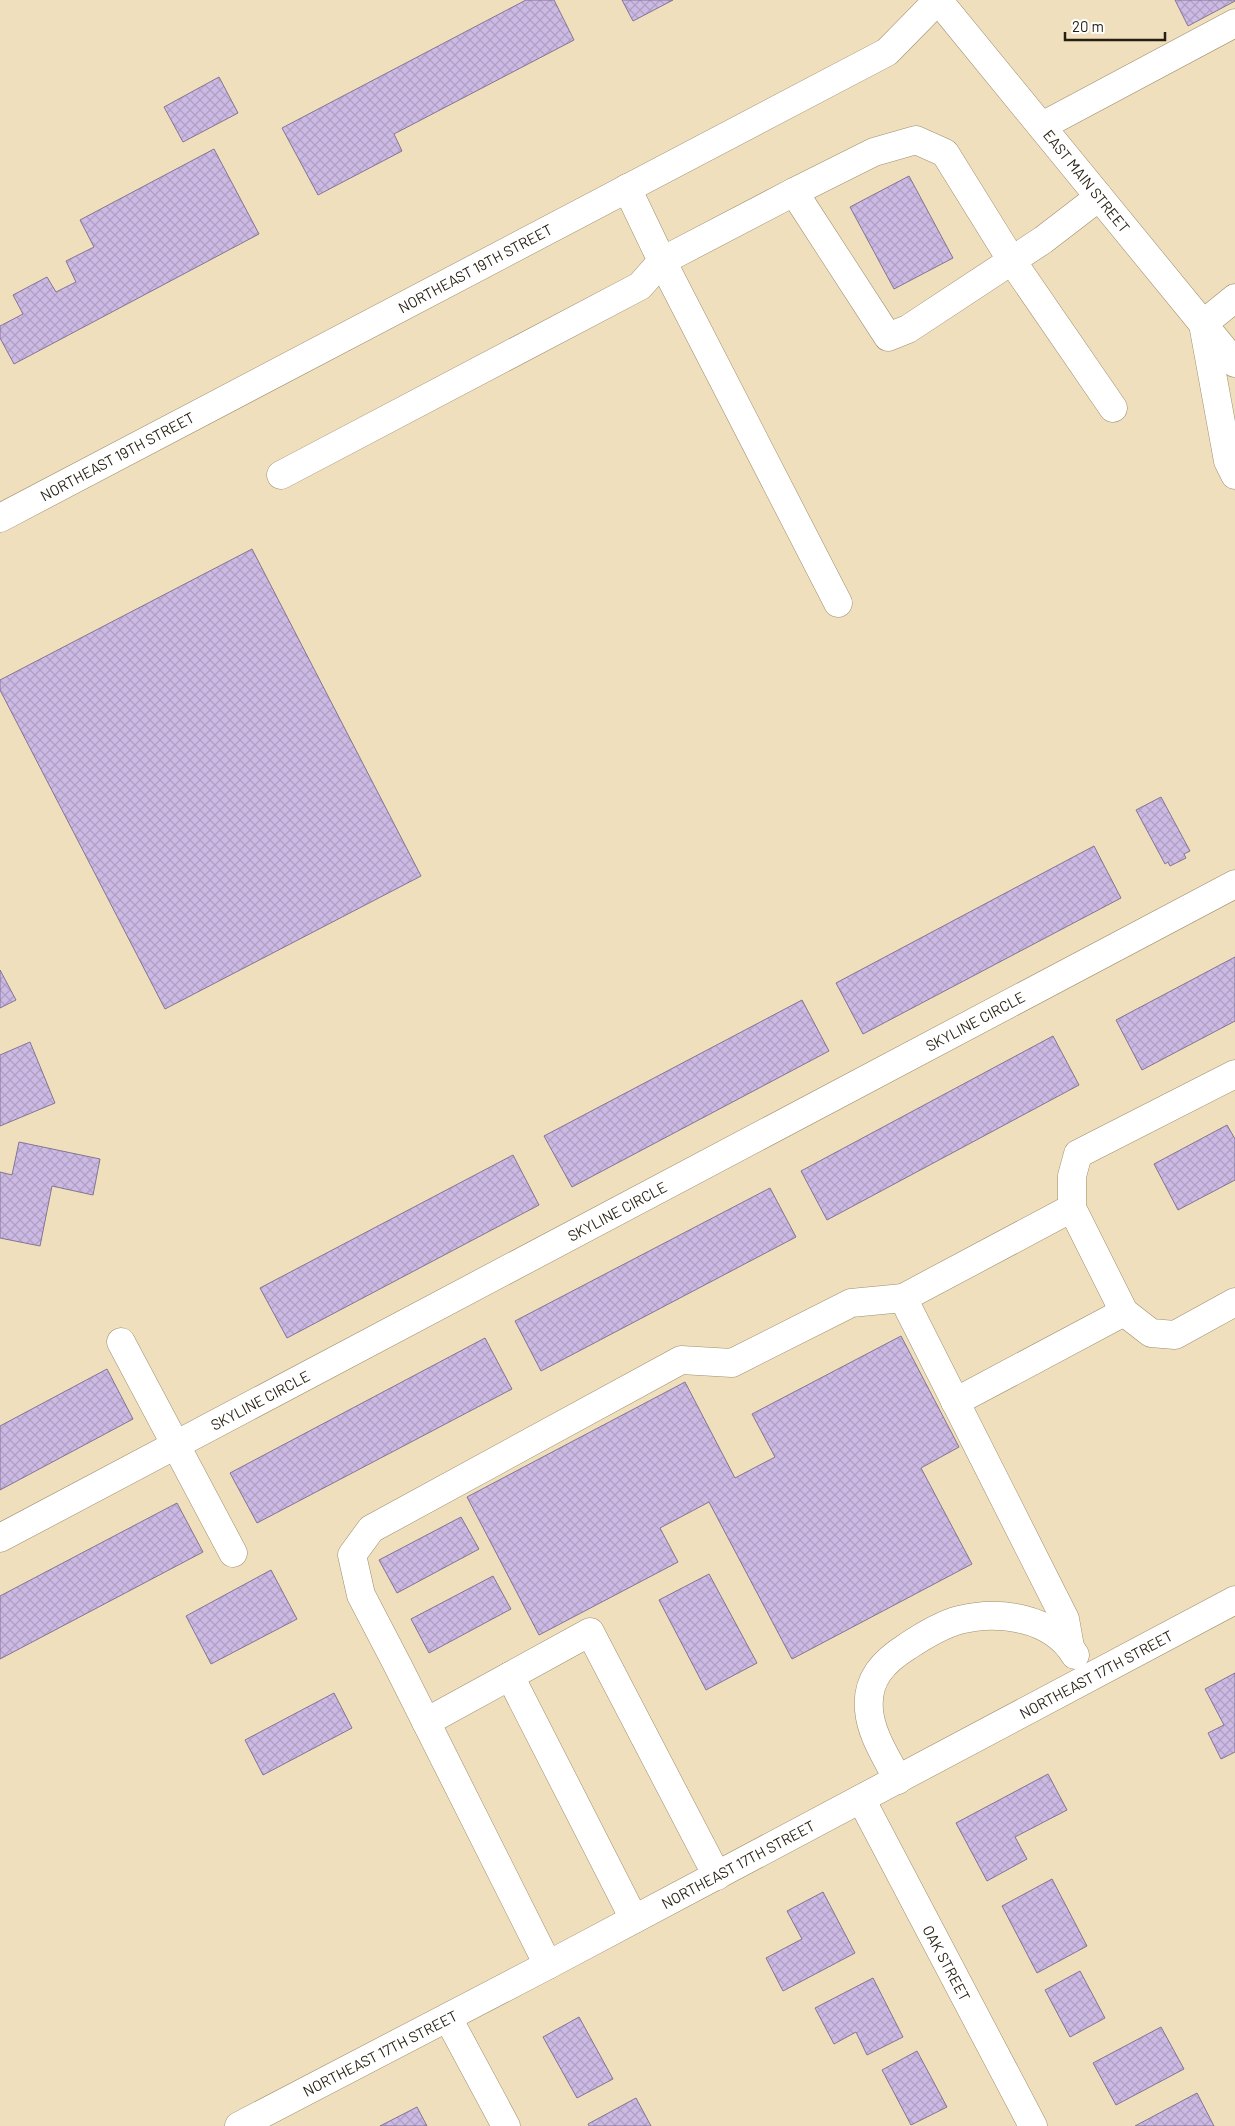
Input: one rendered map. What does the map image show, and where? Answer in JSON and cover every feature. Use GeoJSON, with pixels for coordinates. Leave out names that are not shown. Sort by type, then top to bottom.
{"type":"FeatureCollection","features":[{"type":"Feature","properties":{"kind":"street","name":"EAST MAIN STREET"},"geometry":{"type":"LineString","coordinates":[[938,0],[1235,363]]}},
{"type":"Feature","properties":{"kind":"street","name":"NORTHEAST 19TH STREET"},"geometry":{"type":"LineString","coordinates":[[0,518],[887,52],[938,0]]}},
{"type":"Feature","properties":{"kind":"street"},"geometry":{"type":"LineString","coordinates":[[1042,126],[1235,23]]}},
{"type":"Feature","properties":{"kind":"street"},"geometry":{"type":"LineString","coordinates":[[280,475],[640,286],[662,261],[874,152],[916,140],[945,154],[1012,261],[1113,408]]}},
{"type":"Feature","properties":{"kind":"street"},"geometry":{"type":"LineString","coordinates":[[627,188],[662,261],[838,603]]}},
{"type":"Feature","properties":{"kind":"street"},"geometry":{"type":"LineString","coordinates":[[794,192],[888,338],[908,328],[1012,261],[1099,197]]}},
{"type":"Feature","properties":{"kind":"street"},"geometry":{"type":"LineString","coordinates":[[1235,298],[1203,324],[1228,461],[1235,474]]}},
{"type":"Feature","properties":{"kind":"street","name":"SKYLINE CIRCLE"},"geometry":{"type":"LineString","coordinates":[[0,1538],[1235,884]]}},
{"type":"Feature","properties":{"kind":"street"},"geometry":{"type":"LineString","coordinates":[[1235,1074],[1078,1154],[1072,1176],[1072,1208],[1124,1312],[1151,1333],[1175,1335],[1235,1302]]}},
{"type":"Feature","properties":{"kind":"street"},"geometry":{"type":"LineString","coordinates":[[548,1965],[361,1595],[352,1555],[371,1529],[681,1360],[732,1363],[851,1302],[903,1298],[1072,1208]]}},
{"type":"Feature","properties":{"kind":"street"},"geometry":{"type":"LineString","coordinates":[[903,1298],[1065,1619],[1070,1647]]}},
{"type":"Feature","properties":{"kind":"street"},"geometry":{"type":"LineString","coordinates":[[956,1402],[1124,1312]]}},
{"type":"Feature","properties":{"kind":"street"},"geometry":{"type":"LineString","coordinates":[[121,1342],[232,1553]]}},
{"type":"Feature","properties":{"kind":"street","name":"NORTHEAST 17TH STREET"},"geometry":{"type":"LineString","coordinates":[[239,2126],[717,1876],[1235,1600]]}},
{"type":"Feature","properties":{"kind":"street"},"geometry":{"type":"LineString","coordinates":[[898,1780],[873,1730],[868,1708],[873,1679],[889,1659],[934,1630],[958,1620],[989,1616],[1040,1623],[1070,1647],[1089,1678]]}},
{"type":"Feature","properties":{"kind":"street"},"geometry":{"type":"LineString","coordinates":[[426,1722],[590,1632],[717,1876]]}},
{"type":"Feature","properties":{"kind":"street"},"geometry":{"type":"LineString","coordinates":[[510,1676],[634,1919]]}},
{"type":"Feature","properties":{"kind":"street","name":"OAK STREET"},"geometry":{"type":"LineString","coordinates":[[861,1799],[1033,2126]]}},
{"type":"Feature","properties":{"kind":"street"},"geometry":{"type":"LineString","coordinates":[[448,2018],[506,2126]]}},
{"type":"Feature","properties":{"kind":"building"},"geometry":{"type":"Polygon","coordinates":[[[526,0],[554,0],[574,40],[394,134],[402,151],[318,195],[282,128],[526,0]]]}},
{"type":"Feature","properties":{"kind":"building"},"geometry":{"type":"Polygon","coordinates":[[[622,0],[673,0],[633,21],[622,0]]]}},
{"type":"Feature","properties":{"kind":"building"},"geometry":{"type":"Polygon","coordinates":[[[1175,0],[1235,0],[1235,1],[1188,26],[1175,0]]]}},
{"type":"Feature","properties":{"kind":"building"},"geometry":{"type":"Polygon","coordinates":[[[219,77],[238,113],[183,142],[164,107],[219,77]]]}},
{"type":"Feature","properties":{"kind":"building"},"geometry":{"type":"Polygon","coordinates":[[[214,149],[259,234],[14,364],[0,338],[0,326],[23,314],[13,295],[47,277],[56,292],[76,282],[66,261],[94,247],[80,220],[214,149]]]}},
{"type":"Feature","properties":{"kind":"building"},"geometry":{"type":"Polygon","coordinates":[[[909,176],[953,258],[894,289],[850,207],[909,176]]]}},
{"type":"Feature","properties":{"kind":"building"},"geometry":{"type":"Polygon","coordinates":[[[252,549],[421,876],[165,1009],[0,690],[0,680],[252,549]]]}},
{"type":"Feature","properties":{"kind":"building"},"geometry":{"type":"Polygon","coordinates":[[[1161,797],[1190,851],[1184,854],[1186,858],[1170,866],[1168,862],[1165,864],[1136,810],[1161,797]]]}},
{"type":"Feature","properties":{"kind":"building"},"geometry":{"type":"Polygon","coordinates":[[[1094,846],[1121,898],[863,1034],[836,983],[1094,846]]]}},
{"type":"Feature","properties":{"kind":"building"},"geometry":{"type":"Polygon","coordinates":[[[1235,957],[1235,1021],[1142,1070],[1116,1020],[1235,957]]]}},
{"type":"Feature","properties":{"kind":"building"},"geometry":{"type":"Polygon","coordinates":[[[0,970],[16,1000],[0,1008],[0,970]]]}},
{"type":"Feature","properties":{"kind":"building"},"geometry":{"type":"Polygon","coordinates":[[[802,1000],[829,1051],[572,1187],[544,1136],[802,1000]]]}},
{"type":"Feature","properties":{"kind":"building"},"geometry":{"type":"Polygon","coordinates":[[[1053,1036],[1079,1085],[827,1220],[801,1171],[1053,1036]]]}},
{"type":"Feature","properties":{"kind":"building"},"geometry":{"type":"Polygon","coordinates":[[[30,1042],[55,1103],[0,1126],[0,1055],[30,1042]]]}},
{"type":"Feature","properties":{"kind":"building"},"geometry":{"type":"Polygon","coordinates":[[[1227,1125],[1235,1139],[1235,1180],[1178,1210],[1154,1164],[1227,1125]]]}},
{"type":"Feature","properties":{"kind":"building"},"geometry":{"type":"Polygon","coordinates":[[[19,1142],[100,1159],[93,1195],[52,1186],[40,1246],[0,1238],[0,1172],[12,1175],[19,1142]]]}},
{"type":"Feature","properties":{"kind":"building"},"geometry":{"type":"Polygon","coordinates":[[[513,1155],[539,1205],[287,1338],[260,1288],[513,1155]]]}},
{"type":"Feature","properties":{"kind":"building"},"geometry":{"type":"Polygon","coordinates":[[[770,1188],[796,1237],[541,1371],[515,1321],[770,1188]]]}},
{"type":"Feature","properties":{"kind":"building"},"geometry":{"type":"Polygon","coordinates":[[[901,1336],[959,1447],[921,1468],[972,1564],[792,1659],[709,1502],[660,1528],[678,1562],[539,1635],[467,1497],[685,1382],[735,1478],[775,1457],[752,1414],[901,1336]]]}},
{"type":"Feature","properties":{"kind":"building"},"geometry":{"type":"Polygon","coordinates":[[[485,1338],[512,1389],[257,1523],[230,1473],[485,1338]]]}},
{"type":"Feature","properties":{"kind":"building"},"geometry":{"type":"Polygon","coordinates":[[[107,1369],[133,1419],[0,1490],[0,1426],[107,1369]]]}},
{"type":"Feature","properties":{"kind":"building"},"geometry":{"type":"Polygon","coordinates":[[[177,1503],[203,1552],[0,1659],[0,1596],[177,1503]]]}},
{"type":"Feature","properties":{"kind":"building"},"geometry":{"type":"Polygon","coordinates":[[[461,1517],[479,1549],[397,1593],[379,1560],[461,1517]]]}},
{"type":"Feature","properties":{"kind":"building"},"geometry":{"type":"Polygon","coordinates":[[[271,1570],[297,1619],[211,1664],[186,1616],[271,1570]]]}},
{"type":"Feature","properties":{"kind":"building"},"geometry":{"type":"Polygon","coordinates":[[[709,1574],[757,1663],[706,1690],[659,1600],[709,1574]]]}},
{"type":"Feature","properties":{"kind":"building"},"geometry":{"type":"Polygon","coordinates":[[[493,1576],[511,1609],[429,1653],[411,1619],[493,1576]]]}},
{"type":"Feature","properties":{"kind":"building"},"geometry":{"type":"Polygon","coordinates":[[[1235,1673],[1235,1752],[1221,1759],[1208,1733],[1224,1725],[1205,1689],[1235,1673]]]}},
{"type":"Feature","properties":{"kind":"building"},"geometry":{"type":"Polygon","coordinates":[[[334,1693],[352,1728],[263,1775],[245,1740],[334,1693]]]}},
{"type":"Feature","properties":{"kind":"building"},"geometry":{"type":"Polygon","coordinates":[[[1048,1774],[1067,1810],[1015,1837],[1027,1859],[987,1881],[956,1823],[1048,1774]]]}},
{"type":"Feature","properties":{"kind":"building"},"geometry":{"type":"Polygon","coordinates":[[[1052,1879],[1087,1946],[1037,1973],[1002,1906],[1052,1879]]]}},
{"type":"Feature","properties":{"kind":"building"},"geometry":{"type":"Polygon","coordinates":[[[823,1892],[855,1953],[783,1991],[766,1958],[802,1939],[787,1911],[823,1892]]]}},
{"type":"Feature","properties":{"kind":"building"},"geometry":{"type":"Polygon","coordinates":[[[1080,1971],[1105,2018],[1070,2037],[1045,1990],[1080,1971]]]}},
{"type":"Feature","properties":{"kind":"building"},"geometry":{"type":"Polygon","coordinates":[[[873,1978],[903,2037],[867,2055],[856,2032],[834,2044],[815,2008],[873,1978]]]}},
{"type":"Feature","properties":{"kind":"building"},"geometry":{"type":"Polygon","coordinates":[[[579,2017],[613,2079],[577,2098],[543,2037],[579,2017]]]}},
{"type":"Feature","properties":{"kind":"building"},"geometry":{"type":"Polygon","coordinates":[[[1161,2027],[1184,2069],[1116,2105],[1093,2063],[1161,2027]]]}},
{"type":"Feature","properties":{"kind":"building"},"geometry":{"type":"Polygon","coordinates":[[[917,2051],[947,2107],[911,2125],[882,2070],[917,2051]]]}},
{"type":"Feature","properties":{"kind":"building"},"geometry":{"type":"Polygon","coordinates":[[[1197,2093],[1214,2126],[1135,2126],[1197,2093]]]}},
{"type":"Feature","properties":{"kind":"building"},"geometry":{"type":"Polygon","coordinates":[[[636,2098],[651,2126],[589,2126],[588,2124],[636,2098]]]}},
{"type":"Feature","properties":{"kind":"building"},"geometry":{"type":"Polygon","coordinates":[[[417,2107],[427,2126],[380,2126],[417,2107]]]}}]}
